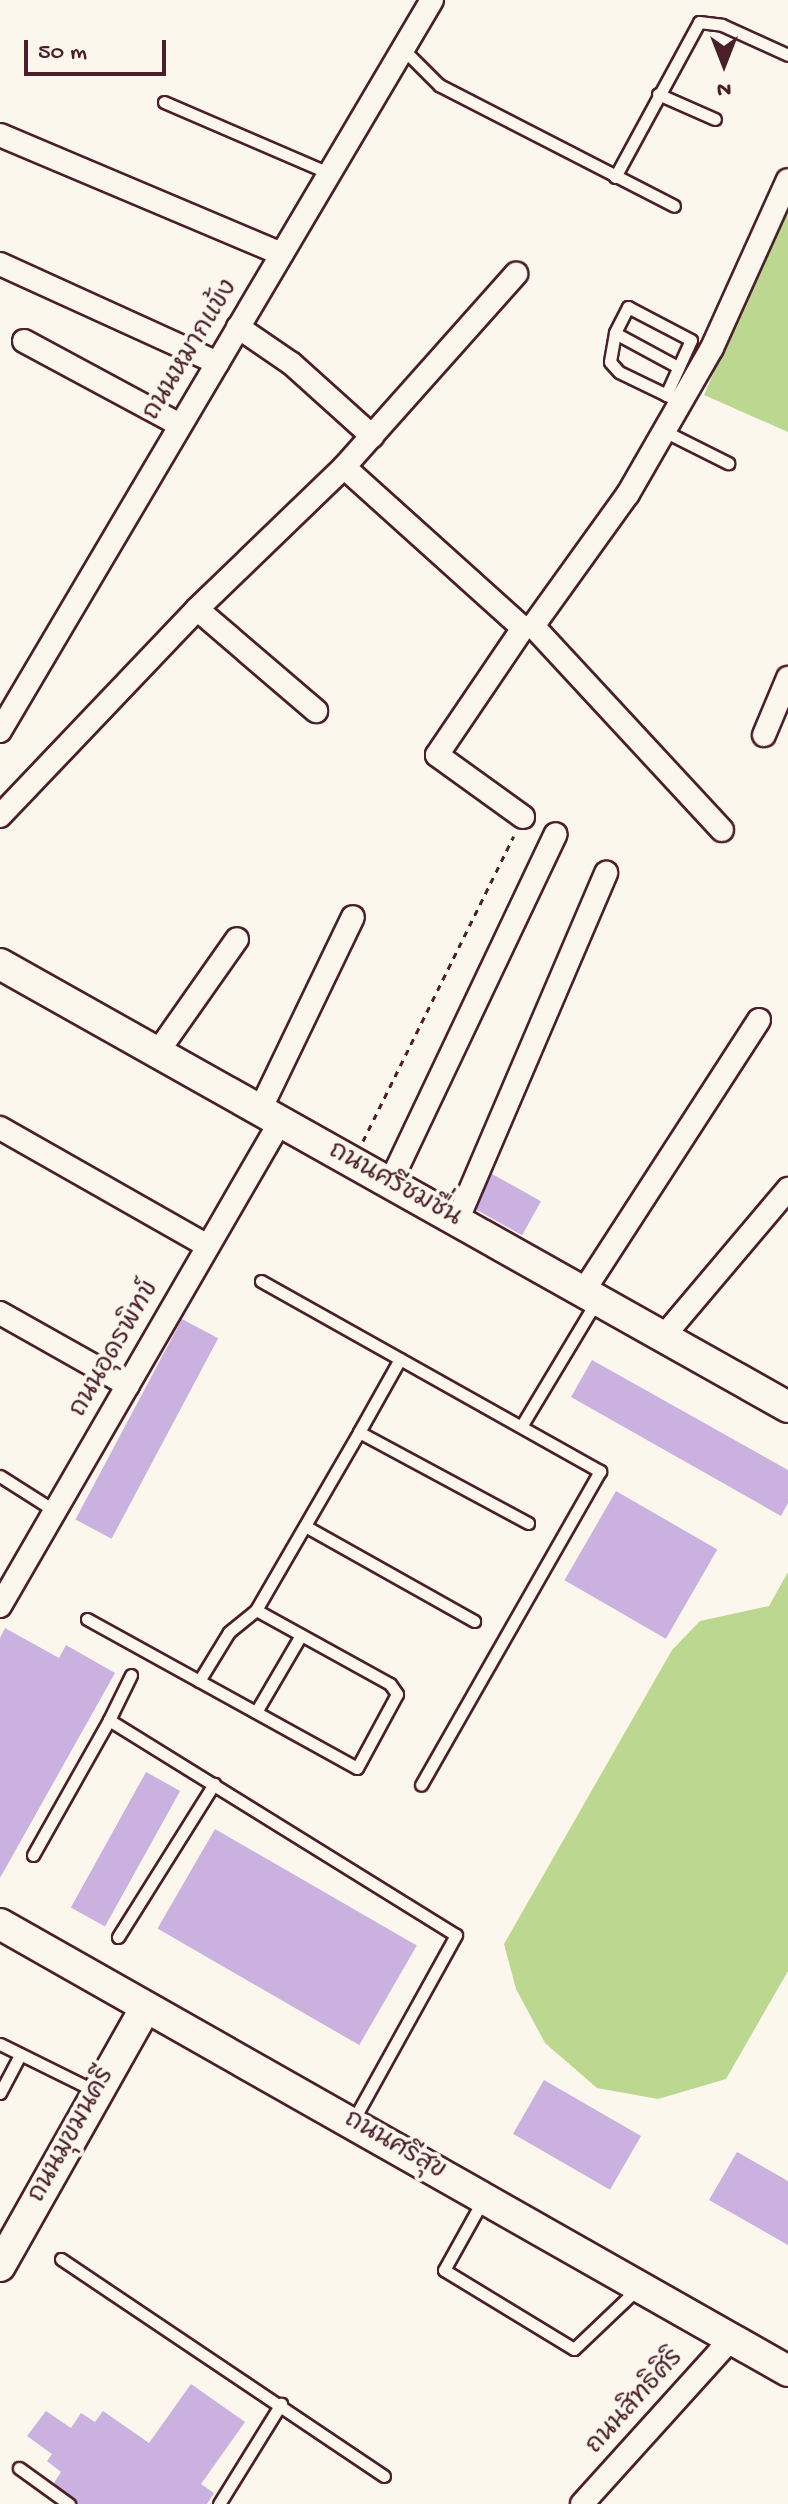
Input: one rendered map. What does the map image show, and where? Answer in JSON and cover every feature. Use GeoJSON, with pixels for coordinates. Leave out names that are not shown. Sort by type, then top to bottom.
{"type":"FeatureCollection","features":[{"type":"Feature","properties":{"kind":"street","name":"ถนนหมากแข้ง"},"geometry":{"type":"LineString","coordinates":[[0,731],[432,0]]}},
{"type":"Feature","properties":{"kind":"street"},"geometry":{"type":"LineString","coordinates":[[0,135],[282,254]]}},
{"type":"Feature","properties":{"kind":"street"},"geometry":{"type":"LineString","coordinates":[[523,817],[437,755],[628,494],[664,431],[673,398],[712,348],[787,184]]}},
{"type":"Feature","properties":{"kind":"street"},"geometry":{"type":"LineString","coordinates":[[0,264],[217,363]]}},
{"type":"Feature","properties":{"kind":"street"},"geometry":{"type":"LineString","coordinates":[[0,816],[197,609],[344,467],[516,274]]}},
{"type":"Feature","properties":{"kind":"street"},"geometry":{"type":"LineString","coordinates":[[238,327],[292,364],[372,436]]}},
{"type":"Feature","properties":{"kind":"street"},"geometry":{"type":"LineString","coordinates":[[24,341],[180,425]]}},
{"type":"Feature","properties":{"kind":"street"},"geometry":{"type":"LineString","coordinates":[[344,467],[528,627],[722,830]]}},
{"type":"Feature","properties":{"kind":"street"},"geometry":{"type":"LineString","coordinates":[[197,609],[316,711]]}},
{"type":"Feature","properties":{"kind":"street"},"geometry":{"type":"LineString","coordinates":[[764,735],[788,678]]}},
{"type":"Feature","properties":{"kind":"street"},"geometry":{"type":"LineString","coordinates":[[390,1183],[556,834]]}},
{"type":"Feature","properties":{"kind":"street"},"geometry":{"type":"LineString","coordinates":[[457,1221],[606,873]]}},
{"type":"Feature","properties":{"kind":"street","name":"ถนนอุดรพิทข์"},"geometry":{"type":"LineString","coordinates":[[0,1606],[208,1246],[270,1116],[353,917]]}},
{"type":"Feature","properties":{"kind":"street"},"geometry":{"type":"LineString","coordinates":[[157,1053],[237,939]]}},
{"type":"Feature","properties":{"kind":"street","name":"ถนนศรีชมชื่น"},"geometry":{"type":"LineString","coordinates":[[0,964],[788,1407]]}},
{"type":"Feature","properties":{"kind":"street"},"geometry":{"type":"LineString","coordinates":[[590,1296],[759,1020]]}},
{"type":"Feature","properties":{"kind":"street"},"geometry":{"type":"LineString","coordinates":[[0,1128],[208,1246]]}},
{"type":"Feature","properties":{"kind":"street"},"geometry":{"type":"LineString","coordinates":[[663,1337],[788,1189]]}},
{"type":"Feature","properties":{"kind":"street"},"geometry":{"type":"LineString","coordinates":[[0,1313],[128,1385]]}},
{"type":"Feature","properties":{"kind":"street","name":"ถนนศรีสุข"},"geometry":{"type":"LineString","coordinates":[[0,1924],[731,2339],[787,2367]]}},
{"type":"Feature","properties":{"kind":"street","name":"ถนนมุขมนครี"},"geometry":{"type":"LineString","coordinates":[[3,2252],[146,2007]]}},
{"type":"Feature","properties":{"kind":"street","name":"ถนนสิทธิศิริ"},"geometry":{"type":"LineString","coordinates":[[582,2504],[731,2339]]}},
{"type":"Feature","properties":{"kind":"lane"},"geometry":{"type":"LineString","coordinates":[[615,177],[699,22],[722,25],[788,55]]}},
{"type":"Feature","properties":{"kind":"lane"},"geometry":{"type":"LineString","coordinates":[[403,49],[439,85],[674,206]]}},
{"type":"Feature","properties":{"kind":"lane"},"geometry":{"type":"LineString","coordinates":[[658,94],[715,119]]}},
{"type":"Feature","properties":{"kind":"lane"},"geometry":{"type":"LineString","coordinates":[[164,102],[329,173]]}},
{"type":"Feature","properties":{"kind":"lane"},"geometry":{"type":"LineString","coordinates":[[628,307],[691,340],[678,367],[673,398],[619,372],[610,362],[615,333],[628,307]]}},
{"type":"Feature","properties":{"kind":"lane"},"geometry":{"type":"LineString","coordinates":[[615,333],[678,367]]}},
{"type":"Feature","properties":{"kind":"lane"},"geometry":{"type":"LineString","coordinates":[[664,431],[728,463]]}},
{"type":"Feature","properties":{"kind":"lane"},"geometry":{"type":"LineString","coordinates":[[261,1281],[600,1471],[421,1785]]}},
{"type":"Feature","properties":{"kind":"lane"},"geometry":{"type":"LineString","coordinates":[[522,1425],[590,1296]]}},
{"type":"Feature","properties":{"kind":"lane"},"geometry":{"type":"LineString","coordinates":[[199,1681],[229,1632],[256,1610],[400,1359]]}},
{"type":"Feature","properties":{"kind":"lane"},"geometry":{"type":"LineString","coordinates":[[359,1432],[528,1523]]}},
{"type":"Feature","properties":{"kind":"lane"},"geometry":{"type":"LineString","coordinates":[[0,1476],[55,1511]]}},
{"type":"Feature","properties":{"kind":"lane"},"geometry":{"type":"LineString","coordinates":[[305,1526],[474,1621]]}},
{"type":"Feature","properties":{"kind":"lane"},"geometry":{"type":"LineString","coordinates":[[87,1619],[357,1768],[397,1694],[390,1684],[256,1610]]}},
{"type":"Feature","properties":{"kind":"lane"},"geometry":{"type":"LineString","coordinates":[[256,1712],[301,1635]]}},
{"type":"Feature","properties":{"kind":"lane"},"geometry":{"type":"LineString","coordinates":[[33,1855],[131,1675]]}},
{"type":"Feature","properties":{"kind":"lane"},"geometry":{"type":"LineString","coordinates":[[109,1720],[456,1935],[351,2123]]}},
{"type":"Feature","properties":{"kind":"lane"},"geometry":{"type":"LineString","coordinates":[[118,1937],[214,1784]]}},
{"type":"Feature","properties":{"kind":"lane"},"geometry":{"type":"LineString","coordinates":[[0,2044],[98,2093]]}},
{"type":"Feature","properties":{"kind":"lane"},"geometry":{"type":"LineString","coordinates":[[0,2093],[20,2055]]}},
{"type":"Feature","properties":{"kind":"lane"},"geometry":{"type":"LineString","coordinates":[[484,2199],[444,2270],[574,2349],[639,2287]]}},
{"type":"Feature","properties":{"kind":"lane"},"geometry":{"type":"LineString","coordinates":[[61,2259],[384,2476]]}},
{"type":"Feature","properties":{"kind":"lane"},"geometry":{"type":"LineString","coordinates":[[219,2504],[281,2404]]}},
{"type":"Feature","properties":{"kind":"lane"},"geometry":{"type":"LineString","coordinates":[[19,2468],[69,2504]]}},
{"type":"Feature","properties":{"kind":"path"},"geometry":{"type":"LineString","coordinates":[[352,1163],[523,817]]}},
{"type":"Feature","properties":{"kind":"green space"},"geometry":{"type":"Polygon","coordinates":[[[788,199],[788,432],[704,395],[788,199]]]}},
{"type":"Feature","properties":{"kind":"green space"},"geometry":{"type":"Polygon","coordinates":[[[788,1572],[788,1971],[726,2079],[658,2099],[597,2088],[545,2043],[516,1989],[504,1944],[672,1650],[700,1621],[769,1606],[788,1572]]]}},
{"type":"Feature","properties":{"kind":"building"},"geometry":{"type":"Polygon","coordinates":[[[492,1174],[541,1201],[522,1235],[473,1208],[492,1174]]]}},
{"type":"Feature","properties":{"kind":"building"},"geometry":{"type":"Polygon","coordinates":[[[182,1319],[218,1338],[112,1539],[75,1519],[182,1319]]]}},
{"type":"Feature","properties":{"kind":"building"},"geometry":{"type":"Polygon","coordinates":[[[592,1360],[788,1470],[788,1503],[781,1516],[571,1397],[592,1360]]]}},
{"type":"Feature","properties":{"kind":"building"},"geometry":{"type":"Polygon","coordinates":[[[616,1491],[717,1550],[666,1639],[564,1580],[616,1491]]]}},
{"type":"Feature","properties":{"kind":"building"},"geometry":{"type":"Polygon","coordinates":[[[5,1628],[59,1658],[66,1645],[115,1673],[0,1878],[0,1638],[5,1628]]]}},
{"type":"Feature","properties":{"kind":"building"},"geometry":{"type":"Polygon","coordinates":[[[146,1772],[180,1791],[105,1926],[71,1908],[146,1772]]]}},
{"type":"Feature","properties":{"kind":"building"},"geometry":{"type":"Polygon","coordinates":[[[215,1829],[417,1946],[359,2045],[158,1929],[215,1829]]]}},
{"type":"Feature","properties":{"kind":"building"},"geometry":{"type":"Polygon","coordinates":[[[544,2080],[641,2136],[610,2190],[513,2134],[544,2080]]]}},
{"type":"Feature","properties":{"kind":"building"},"geometry":{"type":"Polygon","coordinates":[[[737,2152],[788,2181],[788,2245],[709,2200],[737,2152]]]}},
{"type":"Feature","properties":{"kind":"building"},"geometry":{"type":"Polygon","coordinates":[[[191,2384],[245,2422],[201,2484],[214,2493],[207,2504],[77,2504],[54,2483],[61,2472],[47,2461],[52,2454],[27,2436],[46,2411],[71,2428],[81,2413],[95,2422],[103,2411],[149,2443],[191,2384]]]}}]}
